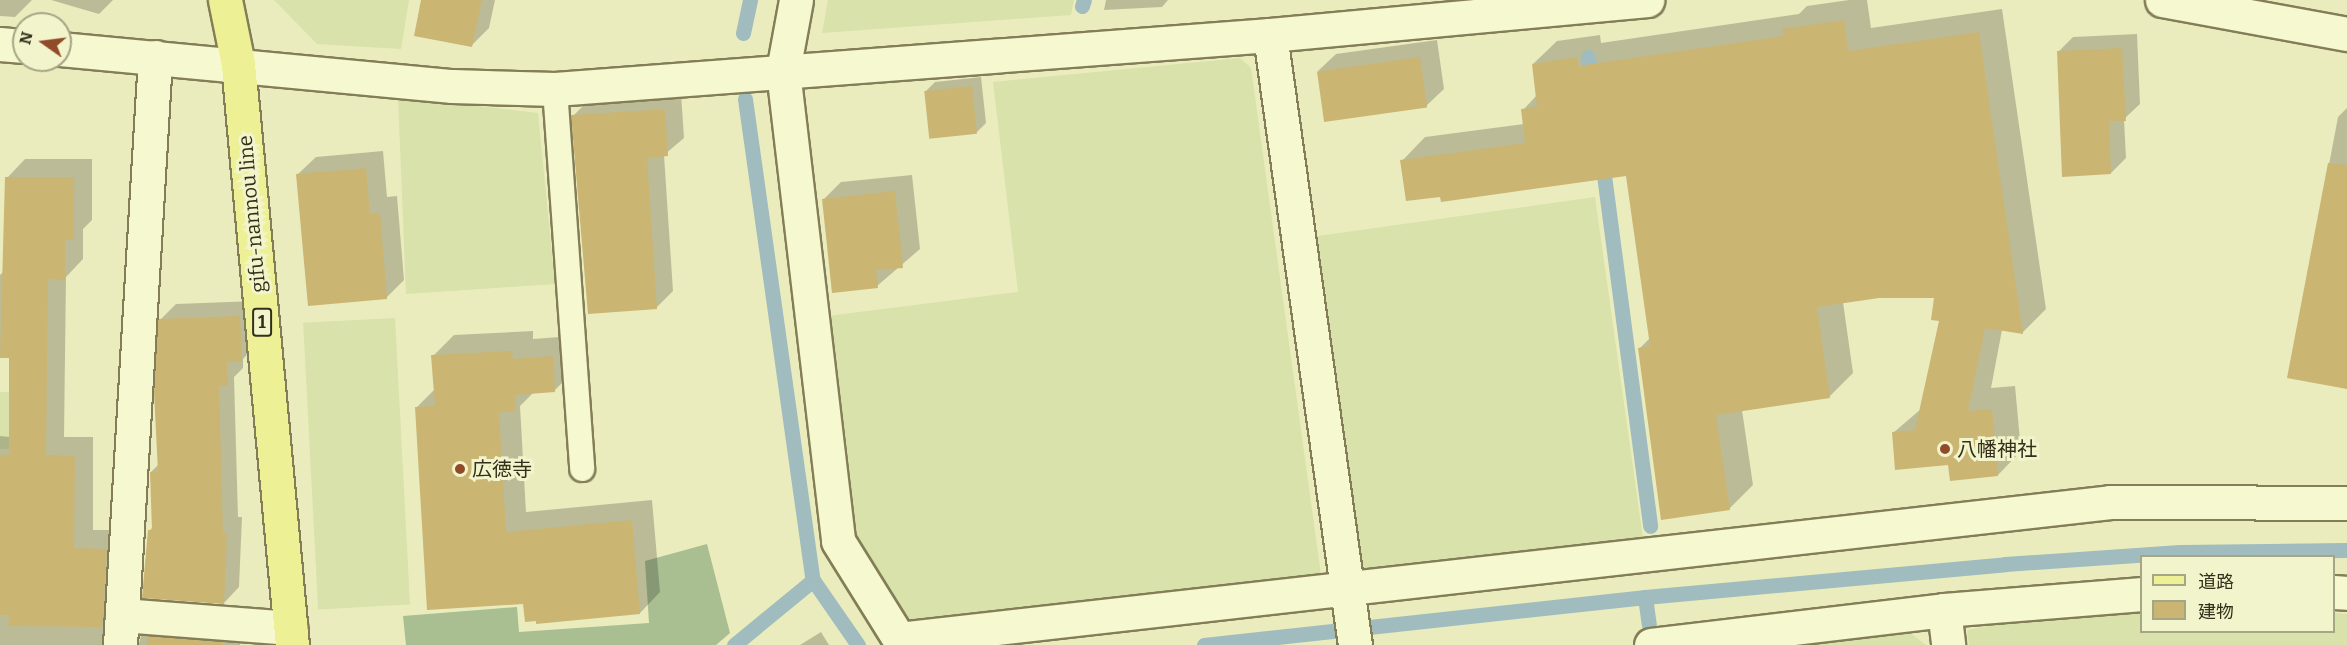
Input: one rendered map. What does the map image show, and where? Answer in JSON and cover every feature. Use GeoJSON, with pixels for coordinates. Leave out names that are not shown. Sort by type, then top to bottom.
{"type":"FeatureCollection","features":[{"type":"Feature","properties":{"kind":"main road","name":"gifu-nannou line"},"geometry":{"type":"LineString","coordinates":[[225,0],[238,64],[291,636]]}},
{"type":"Feature","properties":{"kind":"street"},"geometry":{"type":"LineString","coordinates":[[796,0],[783,71],[838,541],[899,639],[1348,597],[2110,502],[2347,503]]}},
{"type":"Feature","properties":{"kind":"street"},"geometry":{"type":"LineString","coordinates":[[72,50],[452,86],[555,89],[1270,35],[1369,14],[1647,0]]}},
{"type":"Feature","properties":{"kind":"street"},"geometry":{"type":"LineString","coordinates":[[2162,0],[2347,34]]}},
{"type":"Feature","properties":{"kind":"street"},"geometry":{"type":"LineString","coordinates":[[1270,35],[1355,645]]}},
{"type":"Feature","properties":{"kind":"street"},"geometry":{"type":"LineString","coordinates":[[155,57],[121,630],[291,636]]}},
{"type":"Feature","properties":{"kind":"street"},"geometry":{"type":"LineString","coordinates":[[1651,645],[1944,610],[2140,594]]}},
{"type":"Feature","properties":{"kind":"street"},"geometry":{"type":"LineString","coordinates":[[1944,610],[1948,645]]}},
{"type":"Feature","properties":{"kind":"lane"},"geometry":{"type":"LineString","coordinates":[[555,89],[582,469]]}},
{"type":"Feature","properties":{"kind":"green space"},"geometry":{"type":"Polygon","coordinates":[[[274,0],[409,0],[401,49],[317,44],[274,0]]]}},
{"type":"Feature","properties":{"kind":"green space"},"geometry":{"type":"Polygon","coordinates":[[[828,0],[1074,0],[1071,15],[822,33],[828,0]]]}},
{"type":"Feature","properties":{"kind":"green space"},"geometry":{"type":"Polygon","coordinates":[[[1240,58],[1251,68],[1322,582],[907,629],[855,544],[827,316],[1018,292],[993,82],[1240,58]]]}},
{"type":"Feature","properties":{"kind":"green space"},"geometry":{"type":"Polygon","coordinates":[[[398,97],[538,113],[555,284],[406,294],[398,97]]]}},
{"type":"Feature","properties":{"kind":"green space"},"geometry":{"type":"Polygon","coordinates":[[[1595,197],[1643,539],[1359,579],[1311,237],[1595,197]]]}},
{"type":"Feature","properties":{"kind":"green space"},"geometry":{"type":"Polygon","coordinates":[[[395,318],[410,605],[318,609],[303,323],[395,318]]]}},
{"type":"Feature","properties":{"kind":"green space"},"geometry":{"type":"Polygon","coordinates":[[[0,392],[39,392],[39,449],[0,449],[0,392]]]}},
{"type":"Feature","properties":{"kind":"green space"},"geometry":{"type":"Polygon","coordinates":[[[707,544],[730,633],[716,645],[406,645],[403,616],[517,607],[519,632],[649,623],[645,561],[707,544]]]}},
{"type":"Feature","properties":{"kind":"green space"},"geometry":{"type":"Polygon","coordinates":[[[2140,612],[2140,633],[2335,633],[2335,613],[2347,614],[2347,645],[1969,645],[1967,630],[2025,619],[2140,612]]]}},
{"type":"Feature","properties":{"kind":"green space"},"geometry":{"type":"Polygon","coordinates":[[[1909,632],[1926,645],[1799,645],[1909,632]]]}},
{"type":"Feature","properties":{"kind":"building"},"geometry":{"type":"Polygon","coordinates":[[[421,0],[482,0],[472,47],[414,36],[421,0]]]}},
{"type":"Feature","properties":{"kind":"building"},"geometry":{"type":"Polygon","coordinates":[[[1844,20],[1848,51],[1979,32],[2023,334],[1985,328],[1968,411],[1992,409],[1998,476],[1950,481],[1948,465],[1895,470],[1892,432],[1915,430],[1939,321],[1931,320],[1934,298],[1879,298],[1817,307],[1830,398],[1716,415],[1730,510],[1661,520],[1638,348],[1650,346],[1626,176],[1441,202],[1440,197],[1406,201],[1400,160],[1525,143],[1521,109],[1537,107],[1532,64],[1577,57],[1578,66],[1784,36],[1782,29],[1844,20]]]}},
{"type":"Feature","properties":{"kind":"building"},"geometry":{"type":"Polygon","coordinates":[[[2122,48],[2126,121],[2109,121],[2111,174],[2062,177],[2057,51],[2122,48]]]}},
{"type":"Feature","properties":{"kind":"building"},"geometry":{"type":"Polygon","coordinates":[[[1420,57],[1427,108],[1324,122],[1317,71],[1420,57]]]}},
{"type":"Feature","properties":{"kind":"building"},"geometry":{"type":"Polygon","coordinates":[[[972,86],[977,134],[929,139],[924,91],[972,86]]]}},
{"type":"Feature","properties":{"kind":"building"},"geometry":{"type":"Polygon","coordinates":[[[665,109],[668,156],[647,158],[657,309],[588,314],[571,115],[665,109]]]}},
{"type":"Feature","properties":{"kind":"building"},"geometry":{"type":"Polygon","coordinates":[[[2328,163],[2347,165],[2347,389],[2287,378],[2328,163]]]}},
{"type":"Feature","properties":{"kind":"building"},"geometry":{"type":"Polygon","coordinates":[[[366,168],[370,214],[380,213],[387,299],[308,306],[296,174],[366,168]]]}},
{"type":"Feature","properties":{"kind":"building"},"geometry":{"type":"Polygon","coordinates":[[[5,177],[74,177],[74,240],[65,240],[65,280],[48,279],[46,455],[75,456],[74,548],[107,549],[102,627],[8,626],[9,615],[0,615],[0,455],[9,455],[9,358],[0,358],[5,177]]]}},
{"type":"Feature","properties":{"kind":"building"},"geometry":{"type":"Polygon","coordinates":[[[895,191],[903,268],[876,270],[878,288],[832,293],[822,199],[895,191]]]}},
{"type":"Feature","properties":{"kind":"building"},"geometry":{"type":"Polygon","coordinates":[[[240,316],[242,362],[227,362],[228,386],[219,386],[223,533],[227,533],[224,604],[142,598],[148,530],[152,530],[150,472],[158,472],[154,392],[158,319],[240,316]]]}},
{"type":"Feature","properties":{"kind":"building"},"geometry":{"type":"Polygon","coordinates":[[[512,351],[513,359],[553,356],[555,392],[515,395],[516,411],[499,412],[506,532],[632,520],[640,614],[536,624],[536,621],[525,622],[523,604],[427,610],[415,407],[435,406],[431,355],[512,351]]]}},
{"type":"Feature","properties":{"kind":"building"},"geometry":{"type":"Polygon","coordinates":[[[147,636],[223,642],[223,645],[147,645],[147,636]]]}},
{"type":"Feature","properties":{"kind":"waterway"},"geometry":{"type":"LineString","coordinates":[[743,33],[750,0]]}},
{"type":"Feature","properties":{"kind":"waterway"},"geometry":{"type":"LineString","coordinates":[[1082,6],[1084,0]]}},
{"type":"Feature","properties":{"kind":"waterway"},"geometry":{"type":"LineString","coordinates":[[1588,57],[1592,82]]}},
{"type":"Feature","properties":{"kind":"waterway"},"geometry":{"type":"LineString","coordinates":[[745,99],[813,580],[858,645]]}},
{"type":"Feature","properties":{"kind":"waterway"},"geometry":{"type":"LineString","coordinates":[[1602,160],[1650,526]]}},
{"type":"Feature","properties":{"kind":"waterway"},"geometry":{"type":"LineString","coordinates":[[1204,645],[1645,597],[2005,564],[2180,552],[2347,550]]}},
{"type":"Feature","properties":{"kind":"waterway"},"geometry":{"type":"LineString","coordinates":[[734,645],[813,580]]}},
{"type":"Feature","properties":{"kind":"waterway"},"geometry":{"type":"LineString","coordinates":[[1645,597],[1649,625]]}},
{"type":"Feature","properties":{"kind":"place","name":"八幡神社"},"geometry":{"type":"Point","coordinates":[1945,449]}},
{"type":"Feature","properties":{"kind":"place","name":"広徳寺"},"geometry":{"type":"Point","coordinates":[460,469]}}]}
